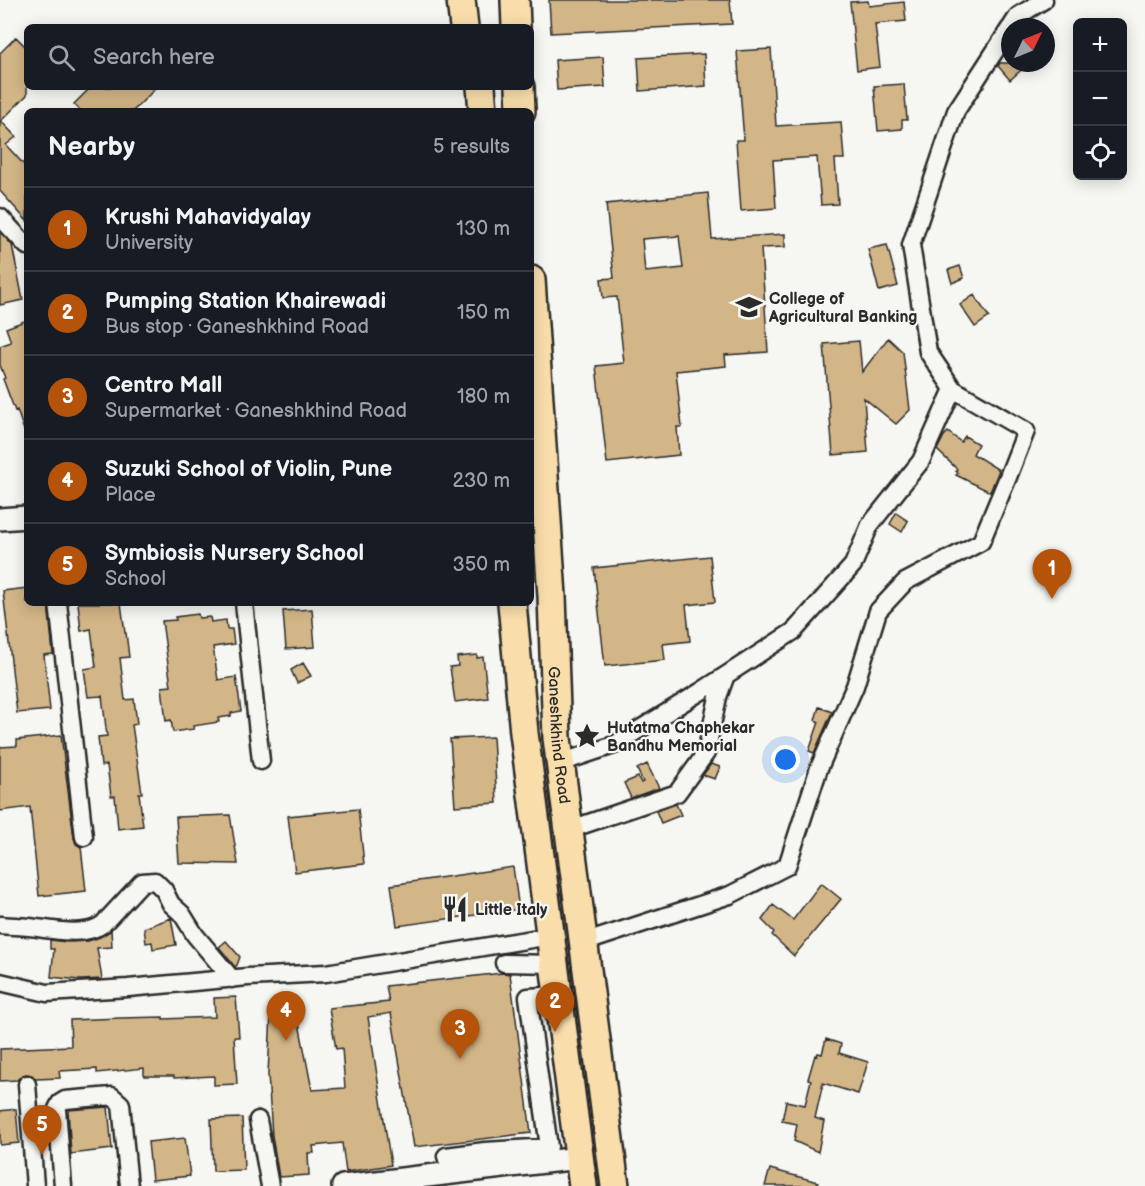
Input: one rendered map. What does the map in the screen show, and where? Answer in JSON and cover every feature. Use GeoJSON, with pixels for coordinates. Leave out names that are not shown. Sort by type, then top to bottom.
{"type":"FeatureCollection","features":[{"type":"Feature","properties":{"kind":"main road"},"geometry":{"type":"LineString","coordinates":[[519,20],[529,0]]}},
{"type":"Feature","properties":{"kind":"main road"},"geometry":{"type":"LineString","coordinates":[[482,90],[483,108]]}},
{"type":"Feature","properties":{"kind":"main road"},"geometry":{"type":"LineString","coordinates":[[520,90],[521,108]]}},
{"type":"Feature","properties":{"kind":"main road","name":"Ganeshkhind Road"},"geometry":{"type":"LineString","coordinates":[[534,325],[552,596],[558,751],[615,1186]]}},
{"type":"Feature","properties":{"kind":"main road","name":"Ganeshkhind Road"},"geometry":{"type":"LineString","coordinates":[[512,606],[525,742],[583,1186]]}},
{"type":"Feature","properties":{"kind":"main road"},"geometry":{"type":"LineString","coordinates":[[525,742],[558,751]]}},
{"type":"Feature","properties":{"kind":"street"},"geometry":{"type":"LineString","coordinates":[[1017,18],[1044,0]]}},
{"type":"Feature","properties":{"kind":"street"},"geometry":{"type":"LineString","coordinates":[[583,943],[730,895],[787,866],[819,768],[855,686],[878,611],[905,582],[981,542],[1026,431],[953,389],[928,352],[910,245],[956,111],[1001,42]]}},
{"type":"Feature","properties":{"kind":"street"},"geometry":{"type":"LineString","coordinates":[[0,217],[24,243]]}},
{"type":"Feature","properties":{"kind":"street"},"geometry":{"type":"LineString","coordinates":[[558,751],[614,745],[794,631],[853,565],[870,525],[921,461],[953,389]]}},
{"type":"Feature","properties":{"kind":"street"},"geometry":{"type":"LineString","coordinates":[[0,519],[24,517]]}},
{"type":"Feature","properties":{"kind":"street"},"geometry":{"type":"LineString","coordinates":[[58,606],[84,837]]}},
{"type":"Feature","properties":{"kind":"street"},"geometry":{"type":"LineString","coordinates":[[244,606],[261,761]]}},
{"type":"Feature","properties":{"kind":"street"},"geometry":{"type":"LineString","coordinates":[[568,830],[676,793],[706,753],[718,698],[726,675]]}},
{"type":"Feature","properties":{"kind":"street"},"geometry":{"type":"LineString","coordinates":[[0,925],[69,932],[97,929],[142,882],[155,881],[164,890],[171,904],[182,914],[195,935],[232,979]]}},
{"type":"Feature","properties":{"kind":"street"},"geometry":{"type":"LineString","coordinates":[[0,982],[47,993],[326,973],[550,936]]}},
{"type":"Feature","properties":{"kind":"street"},"geometry":{"type":"LineString","coordinates":[[504,963],[554,964]]}},
{"type":"Feature","properties":{"kind":"street"},"geometry":{"type":"LineString","coordinates":[[451,1173],[446,1156],[549,1147],[528,997],[558,995]]}},
{"type":"Feature","properties":{"kind":"street"},"geometry":{"type":"LineString","coordinates":[[27,1084],[35,1186]]}},
{"type":"Feature","properties":{"kind":"street"},"geometry":{"type":"LineString","coordinates":[[63,1186],[57,1109],[60,1103],[65,1100],[112,1095],[122,1104],[129,1186]]}},
{"type":"Feature","properties":{"kind":"street"},"geometry":{"type":"LineString","coordinates":[[258,1120],[270,1186]]}},
{"type":"Feature","properties":{"kind":"street"},"geometry":{"type":"LineString","coordinates":[[343,1186],[579,1158]]}},
{"type":"Feature","properties":{"kind":"building"},"geometry":{"type":"Polygon","coordinates":[[[549,0],[730,0],[732,24],[551,33],[549,0]]]}},
{"type":"Feature","properties":{"kind":"building"},"geometry":{"type":"Polygon","coordinates":[[[868,1],[869,6],[904,2],[906,21],[875,24],[880,67],[857,70],[850,2],[868,1]]]}},
{"type":"Feature","properties":{"kind":"building"},"geometry":{"type":"Polygon","coordinates":[[[16,37],[24,45],[24,90],[27,90],[27,95],[1,121],[16,137],[6,145],[24,165],[24,218],[0,191],[0,53],[16,37]]]}},
{"type":"Feature","properties":{"kind":"building"},"geometry":{"type":"Polygon","coordinates":[[[771,49],[776,126],[841,122],[844,159],[835,159],[838,204],[821,205],[817,157],[773,160],[776,208],[741,211],[736,140],[744,140],[737,51],[771,49]]]}},
{"type":"Feature","properties":{"kind":"building"},"geometry":{"type":"Polygon","coordinates":[[[704,54],[706,86],[640,91],[638,58],[704,54]]]}},
{"type":"Feature","properties":{"kind":"building"},"geometry":{"type":"Polygon","coordinates":[[[603,57],[605,87],[557,90],[555,60],[603,57]]]}},
{"type":"Feature","properties":{"kind":"building"},"geometry":{"type":"Polygon","coordinates":[[[1003,72],[1019,72],[1010,80],[1003,72]]]}},
{"type":"Feature","properties":{"kind":"building"},"geometry":{"type":"Polygon","coordinates":[[[904,84],[907,120],[902,120],[902,129],[878,131],[874,86],[904,84]]]}},
{"type":"Feature","properties":{"kind":"building"},"geometry":{"type":"Polygon","coordinates":[[[88,90],[154,90],[136,108],[78,108],[74,104],[88,90]]]}},
{"type":"Feature","properties":{"kind":"building"},"geometry":{"type":"Polygon","coordinates":[[[708,193],[712,239],[785,234],[785,247],[761,248],[768,352],[725,355],[726,366],[676,371],[682,427],[677,427],[679,455],[607,463],[596,366],[624,363],[617,297],[603,298],[601,279],[614,278],[606,204],[708,193]],[[679,236],[642,239],[645,272],[683,268],[679,236]]]}},
{"type":"Feature","properties":{"kind":"building"},"geometry":{"type":"Polygon","coordinates":[[[0,232],[12,245],[23,300],[0,305],[0,232]]]}},
{"type":"Feature","properties":{"kind":"building"},"geometry":{"type":"Polygon","coordinates":[[[887,245],[898,286],[879,291],[868,249],[887,245]]]}},
{"type":"Feature","properties":{"kind":"building"},"geometry":{"type":"Polygon","coordinates":[[[960,266],[964,278],[952,283],[948,270],[960,266]]]}},
{"type":"Feature","properties":{"kind":"building"},"geometry":{"type":"Polygon","coordinates":[[[974,295],[989,317],[975,327],[960,305],[974,295]]]}},
{"type":"Feature","properties":{"kind":"building"},"geometry":{"type":"Polygon","coordinates":[[[24,321],[24,430],[3,379],[5,378],[0,365],[0,346],[11,342],[6,328],[24,321]]]}},
{"type":"Feature","properties":{"kind":"building"},"geometry":{"type":"Polygon","coordinates":[[[888,338],[903,352],[910,410],[896,424],[864,398],[868,452],[833,455],[824,344],[859,341],[862,372],[888,338]]]}},
{"type":"Feature","properties":{"kind":"building"},"geometry":{"type":"Polygon","coordinates":[[[948,432],[961,442],[965,436],[978,444],[973,454],[999,470],[990,492],[956,475],[957,469],[937,450],[948,432]]]}},
{"type":"Feature","properties":{"kind":"building"},"geometry":{"type":"Polygon","coordinates":[[[896,513],[908,521],[902,532],[890,524],[896,513]]]}},
{"type":"Feature","properties":{"kind":"building"},"geometry":{"type":"Polygon","coordinates":[[[710,556],[715,602],[686,605],[690,641],[663,644],[665,660],[605,666],[594,568],[710,556]]]}},
{"type":"Feature","properties":{"kind":"building"},"geometry":{"type":"Polygon","coordinates":[[[24,588],[24,606],[48,606],[53,654],[44,655],[50,710],[17,713],[3,591],[24,588]]]}},
{"type":"Feature","properties":{"kind":"building"},"geometry":{"type":"Polygon","coordinates":[[[78,606],[121,606],[129,657],[120,658],[125,700],[134,699],[137,724],[132,725],[142,793],[139,793],[143,826],[118,829],[115,796],[111,796],[107,765],[101,766],[98,737],[107,736],[102,696],[88,697],[84,669],[96,667],[91,629],[81,631],[78,606]]]}},
{"type":"Feature","properties":{"kind":"building"},"geometry":{"type":"Polygon","coordinates":[[[312,609],[315,647],[286,649],[283,611],[312,609]]]}},
{"type":"Feature","properties":{"kind":"building"},"geometry":{"type":"Polygon","coordinates":[[[198,614],[199,618],[210,617],[211,622],[226,620],[227,629],[232,629],[234,644],[213,647],[218,680],[236,677],[241,711],[231,713],[231,716],[218,718],[219,722],[173,732],[171,720],[166,721],[162,687],[171,686],[162,621],[198,614]]]}},
{"type":"Feature","properties":{"kind":"building"},"geometry":{"type":"Polygon","coordinates":[[[477,655],[477,658],[483,657],[488,698],[455,702],[450,667],[458,666],[457,657],[477,655]]]}},
{"type":"Feature","properties":{"kind":"building"},"geometry":{"type":"Polygon","coordinates":[[[303,663],[311,676],[297,683],[291,670],[303,663]]]}},
{"type":"Feature","properties":{"kind":"building"},"geometry":{"type":"Polygon","coordinates":[[[819,707],[832,712],[814,753],[809,751],[819,722],[815,720],[819,707]]]}},
{"type":"Feature","properties":{"kind":"building"},"geometry":{"type":"Polygon","coordinates":[[[61,735],[74,838],[76,844],[81,847],[86,891],[39,896],[30,807],[0,811],[0,747],[17,746],[17,740],[61,735]]]}},
{"type":"Feature","properties":{"kind":"building"},"geometry":{"type":"Polygon","coordinates":[[[493,737],[497,803],[455,806],[450,739],[493,737]]]}},
{"type":"Feature","properties":{"kind":"building"},"geometry":{"type":"Polygon","coordinates":[[[647,764],[659,788],[631,798],[624,783],[638,777],[641,783],[643,782],[637,769],[647,764]]]}},
{"type":"Feature","properties":{"kind":"building"},"geometry":{"type":"Polygon","coordinates":[[[711,764],[720,767],[715,779],[703,775],[711,764]]]}},
{"type":"Feature","properties":{"kind":"building"},"geometry":{"type":"Polygon","coordinates":[[[676,804],[681,815],[661,823],[656,811],[676,804]]]}},
{"type":"Feature","properties":{"kind":"building"},"geometry":{"type":"Polygon","coordinates":[[[358,809],[364,864],[295,872],[288,816],[358,809]]]}},
{"type":"Feature","properties":{"kind":"building"},"geometry":{"type":"Polygon","coordinates":[[[230,815],[238,864],[179,863],[176,817],[230,815]]]}},
{"type":"Feature","properties":{"kind":"building"},"geometry":{"type":"Polygon","coordinates":[[[513,867],[519,909],[397,926],[391,885],[513,867]]]}},
{"type":"Feature","properties":{"kind":"building"},"geometry":{"type":"Polygon","coordinates":[[[821,883],[841,899],[794,956],[772,935],[774,932],[762,920],[773,905],[793,920],[821,883]]]}},
{"type":"Feature","properties":{"kind":"building"},"geometry":{"type":"Polygon","coordinates":[[[171,918],[176,945],[153,949],[152,942],[146,943],[144,928],[171,918]]]}},
{"type":"Feature","properties":{"kind":"building"},"geometry":{"type":"Polygon","coordinates":[[[111,930],[112,947],[97,948],[102,979],[80,980],[51,977],[54,949],[50,949],[50,940],[88,941],[111,930]]]}},
{"type":"Feature","properties":{"kind":"building"},"geometry":{"type":"Polygon","coordinates":[[[226,941],[240,957],[235,967],[219,947],[226,941]]]}},
{"type":"Feature","properties":{"kind":"building"},"geometry":{"type":"Polygon","coordinates":[[[510,974],[531,1133],[414,1147],[391,1013],[368,1017],[391,1165],[346,1172],[342,1143],[313,1146],[314,1153],[308,1153],[309,1175],[279,1177],[272,1136],[268,1074],[271,1014],[297,1013],[312,1090],[345,1088],[342,1048],[336,1049],[329,1008],[389,1002],[386,986],[510,974]]]}},
{"type":"Feature","properties":{"kind":"building"},"geometry":{"type":"Polygon","coordinates":[[[236,997],[239,1037],[234,1037],[237,1084],[214,1085],[214,1076],[174,1078],[174,1076],[144,1076],[144,1068],[97,1073],[97,1069],[59,1071],[60,1078],[36,1079],[26,1074],[17,1080],[0,1081],[0,1049],[71,1046],[70,1020],[215,1017],[214,998],[236,997]]]}},
{"type":"Feature","properties":{"kind":"building"},"geometry":{"type":"Polygon","coordinates":[[[826,1039],[841,1044],[839,1053],[868,1062],[858,1094],[823,1083],[815,1118],[824,1121],[818,1152],[794,1141],[797,1124],[782,1121],[786,1101],[805,1105],[811,1080],[808,1079],[815,1055],[822,1054],[826,1039]]]}},
{"type":"Feature","properties":{"kind":"building"},"geometry":{"type":"Polygon","coordinates":[[[108,1107],[112,1149],[71,1154],[68,1110],[108,1107]]]}},
{"type":"Feature","properties":{"kind":"building"},"geometry":{"type":"Polygon","coordinates":[[[16,1109],[19,1143],[0,1145],[0,1111],[16,1109]]]}},
{"type":"Feature","properties":{"kind":"building"},"geometry":{"type":"Polygon","coordinates":[[[242,1118],[244,1170],[213,1171],[211,1119],[242,1118]]]}},
{"type":"Feature","properties":{"kind":"building"},"geometry":{"type":"Polygon","coordinates":[[[185,1138],[190,1176],[152,1180],[148,1142],[185,1138]]]}},
{"type":"Feature","properties":{"kind":"building"},"geometry":{"type":"Polygon","coordinates":[[[770,1169],[818,1182],[817,1186],[765,1186],[770,1169]]]}},
{"type":"Feature","properties":{"kind":"place","name":"College of Agricultural Banking"},"geometry":{"type":"Point","coordinates":[749,307]}},
{"type":"Feature","properties":{"kind":"place","name":"Krushi Mahavidyalay"},"geometry":{"type":"Point","coordinates":[1052,599]}},
{"type":"Feature","properties":{"kind":"place","name":"Hutatma Chaphekar Bandhu Memorial"},"geometry":{"type":"Point","coordinates":[587,736]}},
{"type":"Feature","properties":{"kind":"place","name":"Little Italy"},"geometry":{"type":"Point","coordinates":[455,909]}},
{"type":"Feature","properties":{"kind":"place","name":"Pumping Station Khairewadi"},"geometry":{"type":"Point","coordinates":[555,1032]}},
{"type":"Feature","properties":{"kind":"place","name":"Suzuki School of Violin, Pune"},"geometry":{"type":"Point","coordinates":[286,1041]}},
{"type":"Feature","properties":{"kind":"place","name":"Centro Mall"},"geometry":{"type":"Point","coordinates":[460,1059]}},
{"type":"Feature","properties":{"kind":"place","name":"Symbiosis Nursery School"},"geometry":{"type":"Point","coordinates":[42,1155]}}]}
